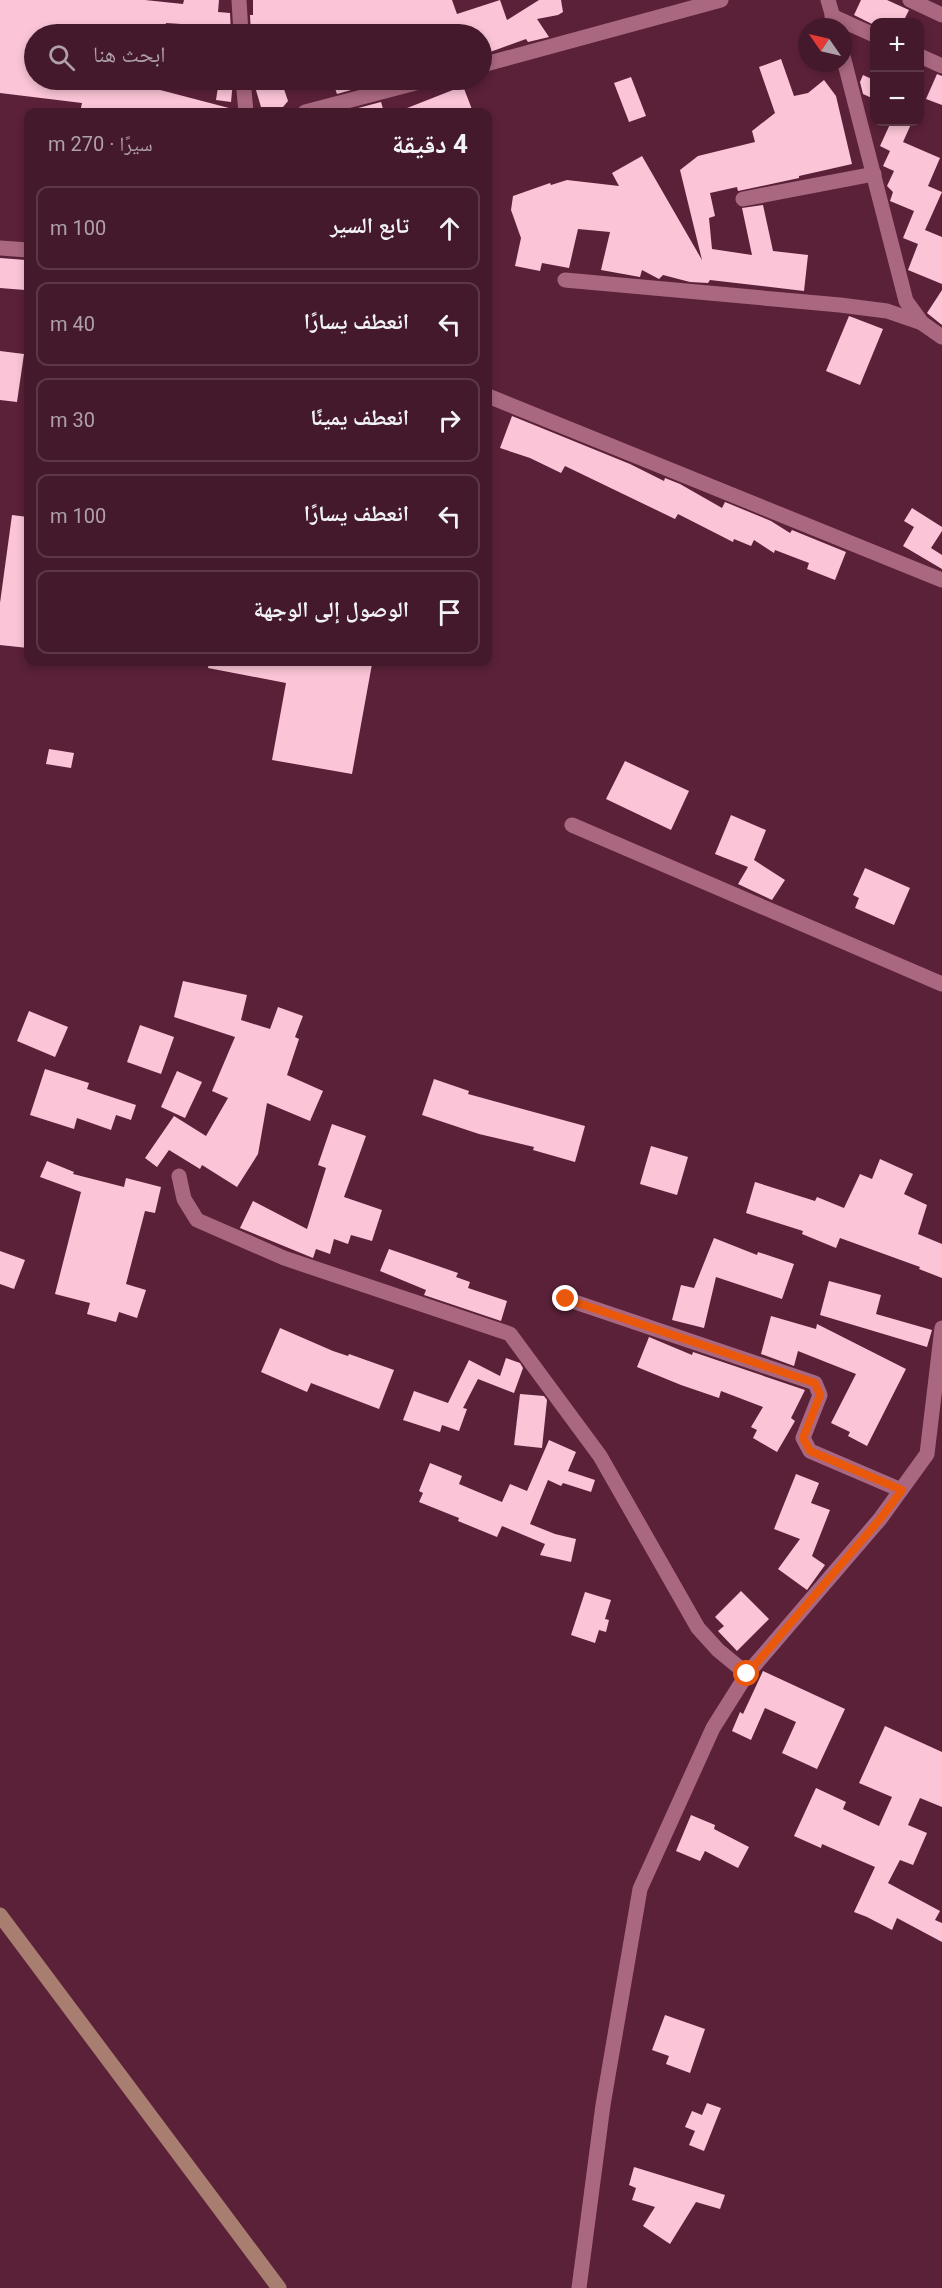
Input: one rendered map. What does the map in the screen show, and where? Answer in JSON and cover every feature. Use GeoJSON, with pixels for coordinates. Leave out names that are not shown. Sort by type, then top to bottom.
{"type":"FeatureCollection","features":[{"type":"Feature","properties":{"kind":"main road"},"geometry":{"type":"LineString","coordinates":[[0,1915],[279,2288]]}},
{"type":"Feature","properties":{"kind":"street"},"geometry":{"type":"LineString","coordinates":[[239,0],[240,24]]}},
{"type":"Feature","properties":{"kind":"street"},"geometry":{"type":"LineString","coordinates":[[492,62],[721,0]]}},
{"type":"Feature","properties":{"kind":"street"},"geometry":{"type":"LineString","coordinates":[[828,0],[833,18]]}},
{"type":"Feature","properties":{"kind":"street"},"geometry":{"type":"LineString","coordinates":[[910,0],[942,15]]}},
{"type":"Feature","properties":{"kind":"street"},"geometry":{"type":"LineString","coordinates":[[852,27],[870,34]]}},
{"type":"Feature","properties":{"kind":"street"},"geometry":{"type":"LineString","coordinates":[[924,58],[942,66]]}},
{"type":"Feature","properties":{"kind":"street"},"geometry":{"type":"LineString","coordinates":[[847,72],[906,301],[922,323]]}},
{"type":"Feature","properties":{"kind":"street"},"geometry":{"type":"LineString","coordinates":[[244,90],[246,108]]}},
{"type":"Feature","properties":{"kind":"street"},"geometry":{"type":"LineString","coordinates":[[320,108],[389,90]]}},
{"type":"Feature","properties":{"kind":"street"},"geometry":{"type":"LineString","coordinates":[[743,199],[874,174]]}},
{"type":"Feature","properties":{"kind":"street"},"geometry":{"type":"LineString","coordinates":[[0,248],[24,250]]}},
{"type":"Feature","properties":{"kind":"street"},"geometry":{"type":"LineString","coordinates":[[565,280],[840,304],[887,311],[922,323],[942,337]]}},
{"type":"Feature","properties":{"kind":"street"},"geometry":{"type":"LineString","coordinates":[[492,398],[942,580]]}},
{"type":"Feature","properties":{"kind":"street"},"geometry":{"type":"LineString","coordinates":[[572,825],[942,984]]}},
{"type":"Feature","properties":{"kind":"street"},"geometry":{"type":"LineString","coordinates":[[179,1176],[184,1199],[196,1220],[284,1258],[510,1334],[600,1456],[698,1628],[718,1650],[747,1674]]}},
{"type":"Feature","properties":{"kind":"street"},"geometry":{"type":"LineString","coordinates":[[566,1299],[815,1383],[820,1395],[803,1438],[810,1451],[902,1490]]}},
{"type":"Feature","properties":{"kind":"street"},"geometry":{"type":"LineString","coordinates":[[579,2288],[603,2105],[640,1889],[713,1728],[747,1674],[880,1519],[927,1454],[942,1328]]}},
{"type":"Feature","properties":{"kind":"building"},"geometry":{"type":"Polygon","coordinates":[[[0,0],[145,0],[183,4],[184,0],[219,0],[218,12],[230,13],[231,24],[24,24],[24,90],[160,90],[229,108],[81,108],[82,103],[0,93],[0,0]]]}},
{"type":"Feature","properties":{"kind":"building"},"geometry":{"type":"Polygon","coordinates":[[[253,0],[452,0],[457,14],[500,0],[507,20],[539,0],[561,0],[563,12],[537,19],[549,37],[528,42],[526,39],[492,51],[492,24],[250,24],[250,15],[253,15],[253,0]]]}},
{"type":"Feature","properties":{"kind":"building"},"geometry":{"type":"Polygon","coordinates":[[[861,0],[887,0],[909,10],[905,18],[870,18],[870,23],[854,15],[861,0]]]}},
{"type":"Feature","properties":{"kind":"building"},"geometry":{"type":"Polygon","coordinates":[[[781,59],[794,96],[808,93],[824,80],[836,96],[852,164],[738,191],[737,187],[710,193],[715,216],[709,218],[712,249],[752,255],[742,208],[763,205],[773,251],[808,255],[804,291],[710,280],[708,283],[690,282],[663,275],[659,279],[642,270],[640,277],[601,270],[610,232],[578,229],[569,268],[542,263],[540,271],[515,266],[521,238],[511,210],[513,196],[550,183],[551,185],[567,180],[619,186],[612,173],[642,156],[702,260],[680,170],[698,156],[755,142],[752,131],[775,113],[759,67],[781,59]]]}},
{"type":"Feature","properties":{"kind":"building"},"geometry":{"type":"Polygon","coordinates":[[[937,74],[942,76],[942,105],[926,99],[937,74]]]}},
{"type":"Feature","properties":{"kind":"building"},"geometry":{"type":"Polygon","coordinates":[[[863,75],[870,78],[870,97],[863,94],[860,82],[863,75]]]}},
{"type":"Feature","properties":{"kind":"building"},"geometry":{"type":"Polygon","coordinates":[[[631,77],[646,116],[629,122],[614,83],[631,77]]]}},
{"type":"Feature","properties":{"kind":"building"},"geometry":{"type":"Polygon","coordinates":[[[218,90],[232,90],[231,102],[216,100],[218,90]]]}},
{"type":"Feature","properties":{"kind":"building"},"geometry":{"type":"Polygon","coordinates":[[[256,90],[284,90],[288,101],[283,107],[261,107],[256,90]]]}},
{"type":"Feature","properties":{"kind":"building"},"geometry":{"type":"Polygon","coordinates":[[[336,90],[351,90],[337,94],[336,90]]]}},
{"type":"Feature","properties":{"kind":"building"},"geometry":{"type":"Polygon","coordinates":[[[453,90],[465,90],[471,108],[407,108],[453,90]]]}},
{"type":"Feature","properties":{"kind":"building"},"geometry":{"type":"Polygon","coordinates":[[[381,102],[383,108],[358,108],[381,102]]]}},
{"type":"Feature","properties":{"kind":"building"},"geometry":{"type":"Polygon","coordinates":[[[889,126],[910,126],[903,142],[940,158],[928,186],[942,192],[925,230],[942,237],[942,284],[908,270],[918,244],[903,238],[914,211],[890,201],[893,192],[887,186],[894,171],[883,166],[890,151],[880,146],[889,126]]]}},
{"type":"Feature","properties":{"kind":"building"},"geometry":{"type":"Polygon","coordinates":[[[0,258],[24,260],[24,290],[0,288],[0,258]]]}},
{"type":"Feature","properties":{"kind":"building"},"geometry":{"type":"Polygon","coordinates":[[[942,290],[942,325],[927,313],[942,290]]]}},
{"type":"Feature","properties":{"kind":"building"},"geometry":{"type":"Polygon","coordinates":[[[849,316],[883,329],[860,385],[826,371],[849,316]]]}},
{"type":"Feature","properties":{"kind":"building"},"geometry":{"type":"Polygon","coordinates":[[[0,351],[24,354],[17,402],[0,400],[0,351]]]}},
{"type":"Feature","properties":{"kind":"building"},"geometry":{"type":"Polygon","coordinates":[[[512,416],[630,464],[664,481],[665,478],[680,484],[722,508],[725,502],[771,521],[790,533],[792,530],[846,552],[835,580],[807,569],[809,563],[775,550],[774,553],[754,540],[751,546],[734,539],[733,542],[678,514],[675,519],[565,466],[561,473],[530,458],[500,448],[512,416]]]}},
{"type":"Feature","properties":{"kind":"building"},"geometry":{"type":"Polygon","coordinates":[[[912,508],[942,527],[942,531],[931,548],[942,555],[942,569],[903,546],[914,527],[904,521],[912,508]]]}},
{"type":"Feature","properties":{"kind":"building"},"geometry":{"type":"Polygon","coordinates":[[[12,515],[24,516],[24,648],[0,645],[0,603],[12,515]]]}},
{"type":"Feature","properties":{"kind":"building"},"geometry":{"type":"Polygon","coordinates":[[[208,666],[372,666],[352,774],[272,760],[286,683],[208,668],[208,666]]]}},
{"type":"Feature","properties":{"kind":"building"},"geometry":{"type":"Polygon","coordinates":[[[49,749],[74,753],[71,768],[46,764],[49,749]]]}},
{"type":"Feature","properties":{"kind":"building"},"geometry":{"type":"Polygon","coordinates":[[[625,761],[689,791],[671,830],[606,799],[625,761]]]}},
{"type":"Feature","properties":{"kind":"building"},"geometry":{"type":"Polygon","coordinates":[[[731,815],[766,830],[754,860],[785,880],[772,900],[738,884],[748,867],[715,854],[731,815]]]}},
{"type":"Feature","properties":{"kind":"building"},"geometry":{"type":"Polygon","coordinates":[[[865,868],[910,888],[894,925],[855,908],[859,898],[853,895],[865,868]]]}},
{"type":"Feature","properties":{"kind":"building"},"geometry":{"type":"Polygon","coordinates":[[[183,981],[247,995],[241,1020],[270,1029],[278,1007],[303,1016],[295,1037],[299,1039],[287,1075],[323,1091],[310,1121],[267,1103],[258,1154],[237,1187],[202,1165],[200,1169],[169,1150],[157,1167],[145,1158],[174,1116],[206,1136],[228,1098],[212,1091],[235,1037],[174,1017],[183,981]]]}},
{"type":"Feature","properties":{"kind":"building"},"geometry":{"type":"Polygon","coordinates":[[[29,1011],[68,1027],[55,1057],[17,1041],[29,1011]]]}},
{"type":"Feature","properties":{"kind":"building"},"geometry":{"type":"Polygon","coordinates":[[[140,1025],[174,1037],[161,1074],[127,1062],[140,1025]]]}},
{"type":"Feature","properties":{"kind":"building"},"geometry":{"type":"Polygon","coordinates":[[[45,1069],[89,1083],[87,1089],[136,1105],[131,1120],[116,1115],[111,1130],[77,1118],[74,1129],[30,1115],[45,1069]]]}},
{"type":"Feature","properties":{"kind":"building"},"geometry":{"type":"Polygon","coordinates":[[[177,1071],[202,1082],[185,1118],[161,1107],[177,1071]]]}},
{"type":"Feature","properties":{"kind":"building"},"geometry":{"type":"Polygon","coordinates":[[[434,1079],[469,1091],[468,1094],[585,1126],[575,1162],[533,1150],[534,1147],[479,1134],[422,1115],[434,1079]]]}},
{"type":"Feature","properties":{"kind":"building"},"geometry":{"type":"Polygon","coordinates":[[[332,1124],[366,1136],[344,1197],[382,1210],[372,1241],[351,1235],[348,1244],[334,1239],[330,1254],[316,1249],[313,1258],[240,1228],[253,1201],[307,1229],[326,1168],[318,1165],[332,1124]]]}},
{"type":"Feature","properties":{"kind":"building"},"geometry":{"type":"Polygon","coordinates":[[[651,1146],[688,1157],[677,1195],[640,1184],[651,1146]]]}},
{"type":"Feature","properties":{"kind":"building"},"geometry":{"type":"Polygon","coordinates":[[[880,1159],[913,1174],[904,1194],[927,1205],[918,1234],[942,1244],[942,1278],[919,1269],[920,1267],[840,1238],[836,1248],[802,1234],[803,1231],[746,1213],[755,1182],[815,1201],[817,1197],[844,1208],[860,1174],[872,1179],[880,1159]]]}},
{"type":"Feature","properties":{"kind":"building"},"geometry":{"type":"Polygon","coordinates":[[[47,1161],[74,1172],[73,1174],[124,1187],[126,1178],[161,1187],[155,1213],[145,1211],[126,1284],[146,1290],[137,1318],[119,1312],[116,1322],[87,1314],[90,1303],[55,1294],[81,1192],[40,1177],[47,1161]]]}},
{"type":"Feature","properties":{"kind":"building"},"geometry":{"type":"Polygon","coordinates":[[[714,1238],[757,1255],[758,1252],[794,1264],[782,1299],[716,1277],[704,1328],[672,1320],[681,1285],[694,1288],[714,1238]]]}},
{"type":"Feature","properties":{"kind":"building"},"geometry":{"type":"Polygon","coordinates":[[[389,1249],[458,1273],[456,1277],[470,1282],[468,1288],[507,1301],[501,1321],[424,1295],[426,1290],[380,1271],[389,1249]]]}},
{"type":"Feature","properties":{"kind":"building"},"geometry":{"type":"Polygon","coordinates":[[[0,1251],[25,1260],[14,1289],[0,1284],[0,1251]]]}},
{"type":"Feature","properties":{"kind":"building"},"geometry":{"type":"Polygon","coordinates":[[[829,1281],[881,1295],[876,1314],[932,1330],[927,1347],[820,1315],[829,1281]]]}},
{"type":"Feature","properties":{"kind":"building"},"geometry":{"type":"Polygon","coordinates":[[[771,1316],[816,1329],[817,1324],[906,1369],[867,1446],[848,1436],[850,1432],[831,1423],[856,1374],[798,1351],[794,1366],[761,1354],[771,1316]]]}},
{"type":"Feature","properties":{"kind":"building"},"geometry":{"type":"Polygon","coordinates":[[[280,1328],[333,1351],[348,1356],[349,1354],[394,1370],[379,1409],[311,1383],[307,1392],[261,1372],[280,1328]]]}},
{"type":"Feature","properties":{"kind":"building"},"geometry":{"type":"Polygon","coordinates":[[[649,1337],[692,1355],[693,1352],[805,1390],[791,1418],[795,1421],[777,1452],[753,1438],[757,1430],[751,1427],[763,1407],[721,1391],[719,1398],[637,1367],[649,1337]]]}},
{"type":"Feature","properties":{"kind":"building"},"geometry":{"type":"Polygon","coordinates":[[[506,1358],[520,1363],[523,1368],[514,1393],[478,1379],[463,1408],[467,1409],[459,1431],[442,1425],[440,1432],[403,1420],[414,1391],[448,1403],[469,1360],[500,1376],[506,1358]]]}},
{"type":"Feature","properties":{"kind":"building"},"geometry":{"type":"Polygon","coordinates":[[[520,1394],[544,1396],[547,1400],[542,1448],[514,1445],[520,1394]]]}},
{"type":"Feature","properties":{"kind":"building"},"geometry":{"type":"Polygon","coordinates":[[[549,1440],[576,1452],[568,1471],[595,1480],[591,1492],[563,1483],[561,1486],[548,1480],[530,1524],[576,1539],[571,1562],[540,1555],[545,1544],[502,1526],[497,1537],[419,1502],[423,1493],[419,1491],[430,1463],[462,1476],[459,1484],[502,1502],[510,1484],[527,1491],[549,1440]]]}},
{"type":"Feature","properties":{"kind":"building"},"geometry":{"type":"Polygon","coordinates":[[[796,1474],[819,1483],[811,1503],[830,1510],[812,1556],[825,1565],[807,1590],[778,1569],[800,1539],[774,1529],[796,1474]]]}},
{"type":"Feature","properties":{"kind":"building"},"geometry":{"type":"Polygon","coordinates":[[[741,1591],[769,1619],[737,1651],[718,1631],[724,1626],[715,1617],[741,1591]]]}},
{"type":"Feature","properties":{"kind":"building"},"geometry":{"type":"Polygon","coordinates":[[[585,1592],[611,1600],[605,1619],[609,1620],[606,1632],[599,1630],[595,1643],[571,1635],[585,1592]]]}},
{"type":"Feature","properties":{"kind":"building"},"geometry":{"type":"Polygon","coordinates":[[[763,1671],[845,1709],[817,1769],[782,1753],[796,1722],[765,1708],[751,1740],[732,1731],[740,1712],[743,1714],[763,1671]]]}},
{"type":"Feature","properties":{"kind":"building"},"geometry":{"type":"Polygon","coordinates":[[[885,1726],[942,1752],[942,1807],[920,1798],[908,1825],[927,1833],[913,1865],[900,1860],[888,1883],[940,1911],[935,1920],[942,1923],[942,1942],[897,1918],[892,1930],[854,1912],[875,1867],[822,1844],[821,1848],[794,1836],[816,1788],[846,1802],[843,1809],[879,1826],[892,1797],[859,1783],[885,1726]]]}},
{"type":"Feature","properties":{"kind":"building"},"geometry":{"type":"Polygon","coordinates":[[[691,1815],[715,1825],[714,1829],[749,1847],[738,1868],[705,1851],[700,1861],[676,1851],[691,1815]]]}},
{"type":"Feature","properties":{"kind":"building"},"geometry":{"type":"Polygon","coordinates":[[[665,2015],[705,2029],[690,2073],[666,2064],[669,2056],[652,2050],[665,2015]]]}},
{"type":"Feature","properties":{"kind":"building"},"geometry":{"type":"Polygon","coordinates":[[[707,2103],[721,2108],[704,2151],[689,2145],[695,2131],[685,2127],[692,2111],[702,2115],[707,2103]]]}},
{"type":"Feature","properties":{"kind":"building"},"geometry":{"type":"Polygon","coordinates":[[[634,2167],[725,2195],[720,2209],[696,2202],[670,2244],[643,2226],[655,2207],[632,2200],[636,2188],[629,2185],[634,2167]]]}},
{"type":"Feature","properties":{"kind":"route"},"geometry":{"type":"LineString","coordinates":[[566,1299],[815,1383],[820,1395],[803,1438],[810,1451],[902,1490],[880,1519],[747,1674]]}}]}
